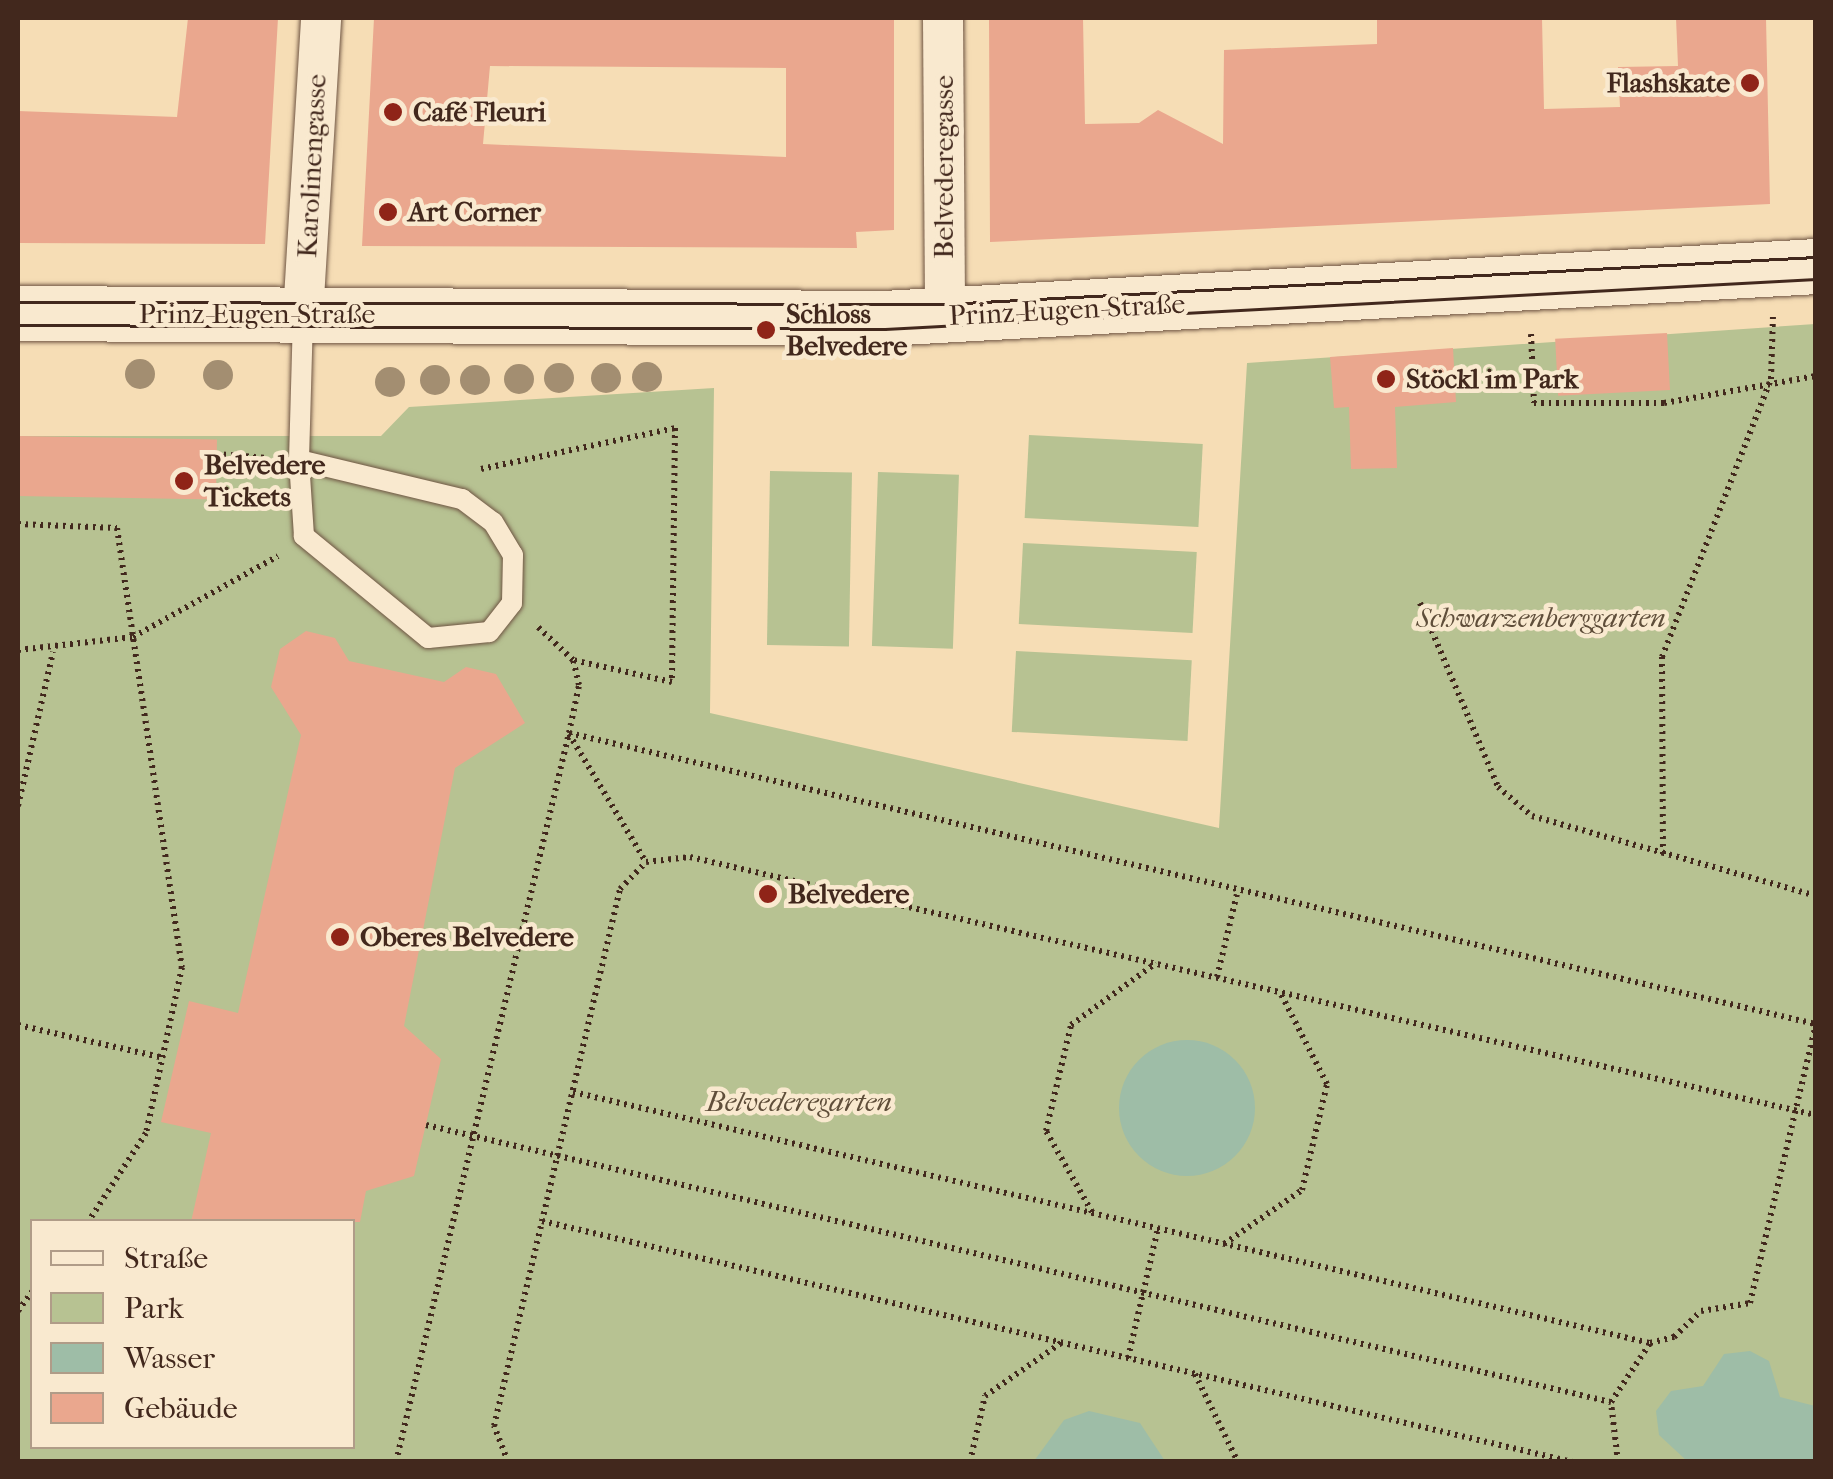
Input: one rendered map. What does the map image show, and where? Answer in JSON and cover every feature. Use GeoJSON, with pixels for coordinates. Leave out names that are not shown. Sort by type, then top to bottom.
{"type":"FeatureCollection","features":[{"type":"Feature","properties":{"kind":"street","name":"Karolinengasse"},"geometry":{"type":"LineString","coordinates":[[303,315],[322,18]]}},
{"type":"Feature","properties":{"kind":"street","name":"Belvederegasse"},"geometry":{"type":"LineString","coordinates":[[943,18],[945,316]]}},
{"type":"Feature","properties":{"kind":"street","name":"Prinz-Eugen-Straße"},"geometry":{"type":"LineString","coordinates":[[18,313],[945,316],[1816,266]]}},
{"type":"Feature","properties":{"kind":"lane"},"geometry":{"type":"LineString","coordinates":[[299,460],[416,482],[493,522],[513,555],[512,603],[489,632],[428,638],[304,536],[299,460],[303,315]]}},
{"type":"Feature","properties":{"kind":"path"},"geometry":{"type":"LineString","coordinates":[[1663,854],[1662,657],[1771,379],[1773,317]]}},
{"type":"Feature","properties":{"kind":"path"},"geometry":{"type":"LineString","coordinates":[[1532,334],[1534,402],[1664,403],[1771,379],[1816,376]]}},
{"type":"Feature","properties":{"kind":"path"},"geometry":{"type":"LineString","coordinates":[[416,482],[675,428],[672,682],[573,660],[512,603]]}},
{"type":"Feature","properties":{"kind":"path"},"geometry":{"type":"LineString","coordinates":[[216,454],[299,460]]}},
{"type":"Feature","properties":{"kind":"path"},"geometry":{"type":"LineString","coordinates":[[18,524],[117,528],[182,968],[146,1133],[90,1219]]}},
{"type":"Feature","properties":{"kind":"path"},"geometry":{"type":"LineString","coordinates":[[18,650],[53,652],[133,637],[247,580]]}},
{"type":"Feature","properties":{"kind":"path"},"geometry":{"type":"LineString","coordinates":[[1420,603],[1498,787],[1532,816],[1816,896]]}},
{"type":"Feature","properties":{"kind":"path"},"geometry":{"type":"LineString","coordinates":[[18,806],[53,652]]}},
{"type":"Feature","properties":{"kind":"path"},"geometry":{"type":"LineString","coordinates":[[396,1462],[579,686],[573,660]]}},
{"type":"Feature","properties":{"kind":"path"},"geometry":{"type":"LineString","coordinates":[[568,733],[646,862]]}},
{"type":"Feature","properties":{"kind":"path"},"geometry":{"type":"LineString","coordinates":[[568,733],[1237,894],[1816,1024],[1750,1303],[1701,1311],[1674,1337],[1650,1343],[573,1092]]}},
{"type":"Feature","properties":{"kind":"path"},"geometry":{"type":"LineString","coordinates":[[508,1462],[494,1426],[620,889],[646,862],[690,856],[1816,1115]]}},
{"type":"Feature","properties":{"kind":"path"},"geometry":{"type":"LineString","coordinates":[[1217,977],[1237,894]]}},
{"type":"Feature","properties":{"kind":"path"},"geometry":{"type":"LineString","coordinates":[[1092,1213],[1046,1131],[1072,1025],[1156,962]]}},
{"type":"Feature","properties":{"kind":"path"},"geometry":{"type":"LineString","coordinates":[[1224,1244],[1302,1190],[1327,1084],[1279,991]]}},
{"type":"Feature","properties":{"kind":"path"},"geometry":{"type":"LineString","coordinates":[[18,1025],[164,1058]]}},
{"type":"Feature","properties":{"kind":"path"},"geometry":{"type":"LineString","coordinates":[[426,1125],[1612,1402]]}},
{"type":"Feature","properties":{"kind":"path"},"geometry":{"type":"LineString","coordinates":[[542,1221],[1573,1462]]}},
{"type":"Feature","properties":{"kind":"path"},"geometry":{"type":"LineString","coordinates":[[1128,1358],[1158,1228]]}},
{"type":"Feature","properties":{"kind":"path"},"geometry":{"type":"LineString","coordinates":[[970,1462],[985,1396],[1062,1342]]}},
{"type":"Feature","properties":{"kind":"path"},"geometry":{"type":"LineString","coordinates":[[1618,1462],[1612,1402],[1650,1343]]}},
{"type":"Feature","properties":{"kind":"path"},"geometry":{"type":"LineString","coordinates":[[1194,1373],[1238,1462]]}},
{"type":"Feature","properties":{"kind":"green space","name":"Belvederegarten"},"geometry":{"type":"Polygon","coordinates":[[[1815,324],[1815,1461],[18,1462],[18,436],[381,436],[409,407],[714,388],[710,713],[1219,828],[1247,363],[1815,324]]]}},
{"type":"Feature","properties":{"kind":"green space"},"geometry":{"type":"Polygon","coordinates":[[[1029,435],[1203,444],[1198,527],[1025,518],[1029,435]]]}},
{"type":"Feature","properties":{"kind":"green space"},"geometry":{"type":"Polygon","coordinates":[[[770,471],[852,472],[849,646],[767,645],[770,471]]]}},
{"type":"Feature","properties":{"kind":"green space"},"geometry":{"type":"Polygon","coordinates":[[[878,472],[959,475],[953,649],[872,646],[878,472]]]}},
{"type":"Feature","properties":{"kind":"green space"},"geometry":{"type":"Polygon","coordinates":[[[1023,543],[1197,552],[1193,633],[1019,624],[1023,543]]]}},
{"type":"Feature","properties":{"kind":"green space"},"geometry":{"type":"Polygon","coordinates":[[[1016,651],[1192,660],[1188,741],[1012,732],[1016,651]]]}},
{"type":"Feature","properties":{"kind":"water"},"geometry":{"type":"Polygon","coordinates":[[[1187,1040],[1213,1045],[1235,1060],[1250,1082],[1255,1108],[1250,1134],[1235,1156],[1213,1171],[1187,1176],[1161,1171],[1139,1156],[1124,1134],[1119,1108],[1124,1082],[1139,1060],[1161,1045],[1187,1040]]]}},
{"type":"Feature","properties":{"kind":"water"},"geometry":{"type":"Polygon","coordinates":[[[1750,1351],[1769,1361],[1780,1397],[1815,1406],[1815,1461],[1687,1461],[1659,1435],[1656,1411],[1671,1391],[1703,1386],[1724,1354],[1750,1351]]]}},
{"type":"Feature","properties":{"kind":"water"},"geometry":{"type":"Polygon","coordinates":[[[1089,1411],[1140,1423],[1165,1461],[1034,1461],[1064,1420],[1089,1411]]]}},
{"type":"Feature","properties":{"kind":"building"},"geometry":{"type":"Polygon","coordinates":[[[188,18],[278,18],[265,244],[18,243],[18,111],[177,117],[188,18]]]}},
{"type":"Feature","properties":{"kind":"building"},"geometry":{"type":"Polygon","coordinates":[[[374,18],[894,18],[894,230],[856,232],[857,248],[362,246],[374,18]],[[490,66],[483,144],[786,157],[786,68],[490,66]]]}},
{"type":"Feature","properties":{"kind":"building"},"geometry":{"type":"Polygon","coordinates":[[[989,18],[1083,18],[1085,124],[1139,123],[1158,110],[1223,144],[1224,50],[1377,44],[1377,18],[1542,18],[1544,109],[1620,107],[1618,67],[1678,66],[1676,18],[1766,18],[1770,204],[990,242],[989,18]]]}},
{"type":"Feature","properties":{"kind":"building"},"geometry":{"type":"Polygon","coordinates":[[[1667,333],[1670,390],[1558,396],[1555,339],[1667,333]]]}},
{"type":"Feature","properties":{"kind":"building"},"geometry":{"type":"Polygon","coordinates":[[[1453,348],[1456,402],[1395,407],[1397,468],[1351,469],[1349,407],[1334,408],[1330,357],[1453,348]]]}},
{"type":"Feature","properties":{"kind":"building"},"geometry":{"type":"Polygon","coordinates":[[[18,436],[217,439],[216,499],[18,496],[18,436]]]}},
{"type":"Feature","properties":{"kind":"building","name":"Oberes Belvedere"},"geometry":{"type":"Polygon","coordinates":[[[306,631],[335,638],[349,661],[444,682],[466,667],[496,674],[525,723],[455,768],[404,1026],[441,1059],[414,1176],[366,1191],[360,1222],[192,1219],[211,1133],[161,1122],[189,1001],[238,1013],[301,735],[271,687],[280,649],[306,631]]]}},
{"type":"Feature","properties":{"kind":"tram line"},"geometry":{"type":"LineString","coordinates":[[18,302],[945,304],[1816,257]]}},
{"type":"Feature","properties":{"kind":"tram line"},"geometry":{"type":"LineString","coordinates":[[18,325],[885,329],[1816,279]]}},
{"type":"Feature","properties":{"kind":"place","name":"Flashskate"},"geometry":{"type":"Point","coordinates":[1750,83]}},
{"type":"Feature","properties":{"kind":"place","name":"Café Fleuri"},"geometry":{"type":"Point","coordinates":[393,112]}},
{"type":"Feature","properties":{"kind":"place","name":"Art Corner"},"geometry":{"type":"Point","coordinates":[388,212]}},
{"type":"Feature","properties":{"kind":"place","name":"Schloss Belvedere"},"geometry":{"type":"Point","coordinates":[766,330]}},
{"type":"Feature","properties":{"kind":"place","name":"Stöckl im Park"},"geometry":{"type":"Point","coordinates":[1386,379]}},
{"type":"Feature","properties":{"kind":"place","name":"Belvedere Tickets"},"geometry":{"type":"Point","coordinates":[184,481]}},
{"type":"Feature","properties":{"kind":"place","name":"Belvedere"},"geometry":{"type":"Point","coordinates":[768,894]}},
{"type":"Feature","properties":{"kind":"place","name":"Oberes Belvedere"},"geometry":{"type":"Point","coordinates":[340,937]}},
{"type":"Feature","properties":{"kind":"park label","name":"Schwarzenberggarten"},"geometry":{"type":"Point","coordinates":[1541,618]}}]}
